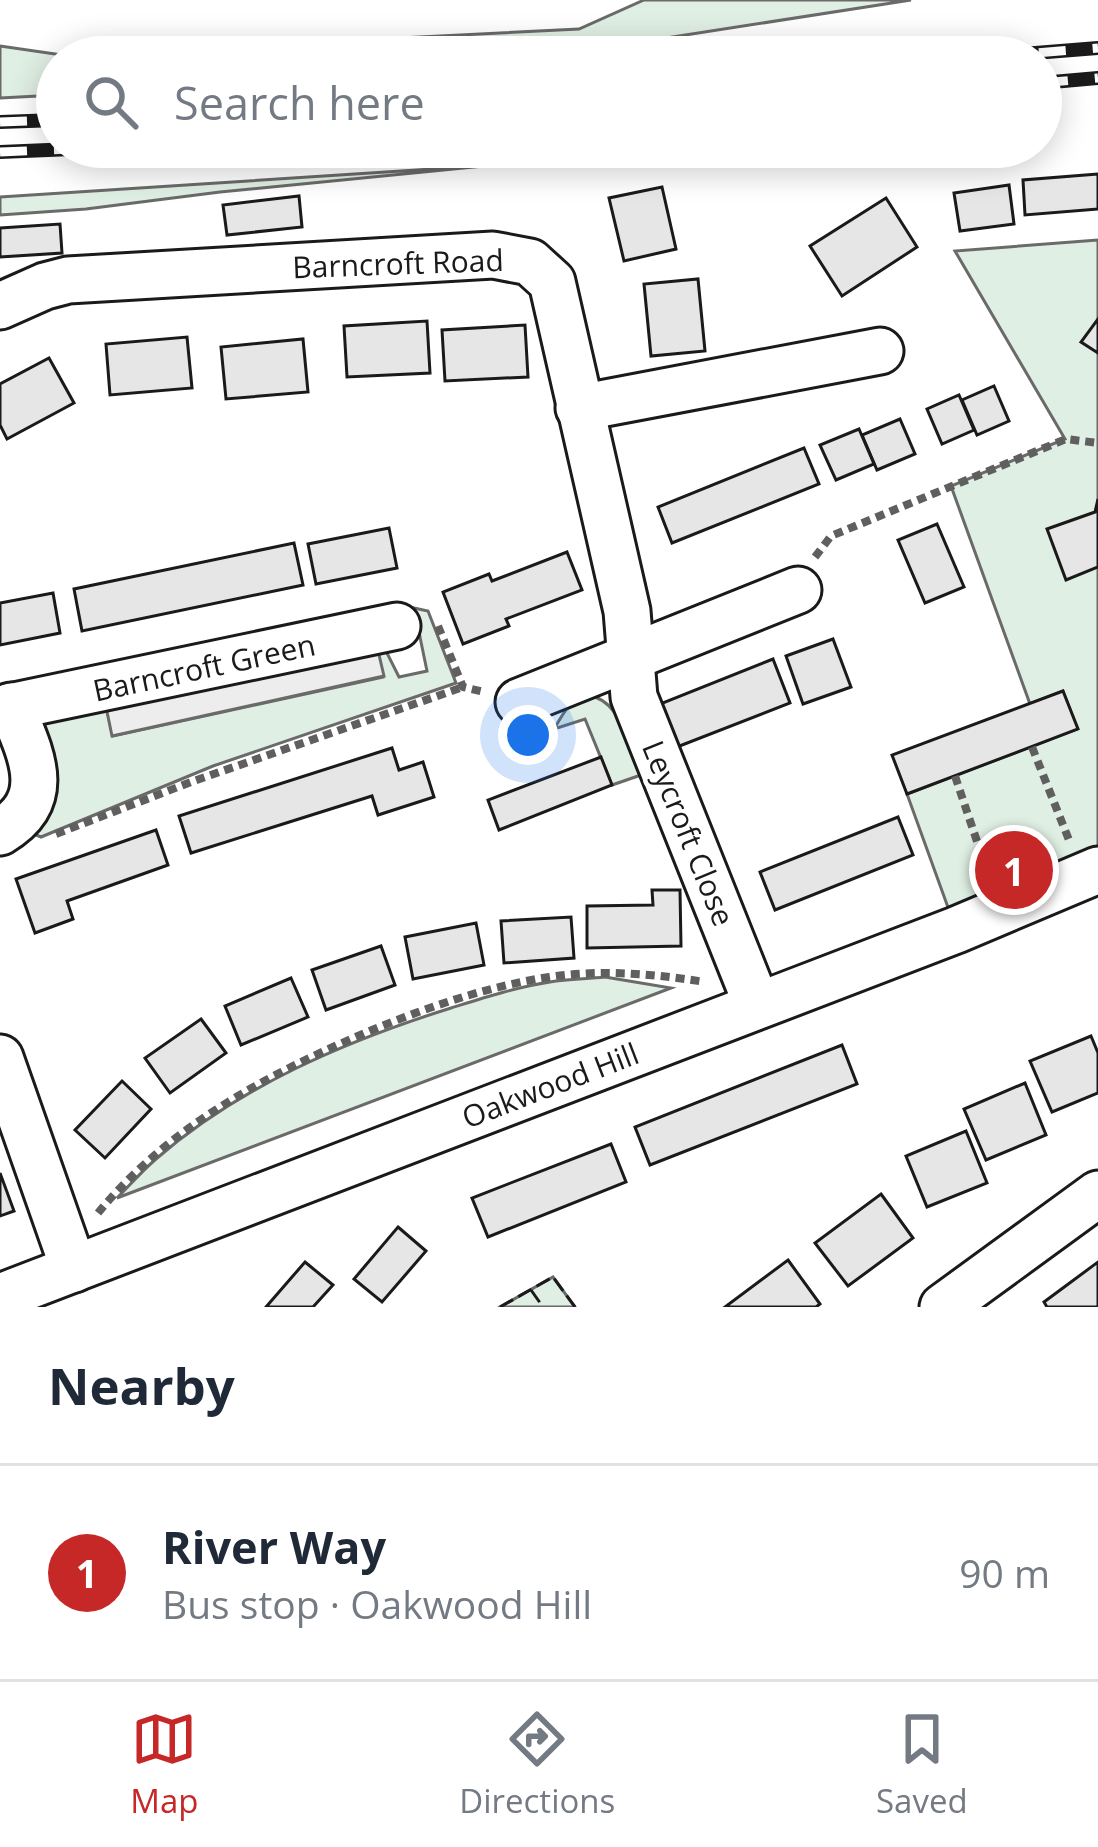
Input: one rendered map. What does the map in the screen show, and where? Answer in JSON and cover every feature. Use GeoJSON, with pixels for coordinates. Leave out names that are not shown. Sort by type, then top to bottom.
{"type":"FeatureCollection","features":[{"type":"Feature","properties":{"kind":"street","name":"Barncroft Road"},"geometry":{"type":"LineString","coordinates":[[0,306],[68,280],[493,255],[530,262],[552,282],[627,610],[631,658]]}},
{"type":"Feature","properties":{"kind":"street"},"geometry":{"type":"LineString","coordinates":[[578,408],[880,351]]}},
{"type":"Feature","properties":{"kind":"street"},"geometry":{"type":"LineString","coordinates":[[519,702],[798,590]]}},
{"type":"Feature","properties":{"kind":"street","name":"Barncroft Green"},"geometry":{"type":"LineString","coordinates":[[3,831],[26,809],[35,784],[33,758],[5,707],[397,626]]}},
{"type":"Feature","properties":{"kind":"street","name":"Leycroft Close"},"geometry":{"type":"LineString","coordinates":[[631,658],[634,697],[758,1005]]}},
{"type":"Feature","properties":{"kind":"street","name":"Oakwood Hill"},"geometry":{"type":"LineString","coordinates":[[0,1297],[1001,912],[1091,873]]}},
{"type":"Feature","properties":{"kind":"street"},"geometry":{"type":"LineString","coordinates":[[0,1058],[74,1269]]}},
{"type":"Feature","properties":{"kind":"street"},"geometry":{"type":"LineString","coordinates":[[943,1307],[1098,1194]]}},
{"type":"Feature","properties":{"kind":"path"},"geometry":{"type":"LineString","coordinates":[[798,590],[808,565],[831,536],[1066,439],[1098,443]]}},
{"type":"Feature","properties":{"kind":"path"},"geometry":{"type":"LineString","coordinates":[[397,626],[393,607],[419,603],[430,607],[463,687]]}},
{"type":"Feature","properties":{"kind":"path"},"geometry":{"type":"LineString","coordinates":[[3,831],[34,843],[190,782],[463,687],[519,702]]}},
{"type":"Feature","properties":{"kind":"path"},"geometry":{"type":"LineString","coordinates":[[1032,747],[1091,873]]}},
{"type":"Feature","properties":{"kind":"path"},"geometry":{"type":"LineString","coordinates":[[955,776],[1001,912]]}},
{"type":"Feature","properties":{"kind":"path"},"geometry":{"type":"LineString","coordinates":[[74,1269],[92,1221],[153,1155],[257,1082],[389,1023],[476,994],[548,977],[605,972],[714,983],[758,1005]]}},
{"type":"Feature","properties":{"kind":"green space"},"geometry":{"type":"Polygon","coordinates":[[[644,0],[911,0],[679,36],[440,36],[579,29],[644,0]]]}},
{"type":"Feature","properties":{"kind":"green space"},"geometry":{"type":"Polygon","coordinates":[[[0,46],[36,51],[36,96],[0,98],[0,46]]]}},
{"type":"Feature","properties":{"kind":"green space"},"geometry":{"type":"Polygon","coordinates":[[[448,168],[464,168],[0,215],[0,197],[448,168]]]}},
{"type":"Feature","properties":{"kind":"green space"},"geometry":{"type":"Polygon","coordinates":[[[1098,240],[1098,864],[954,924],[907,794],[1077,729],[1063,691],[1030,704],[951,486],[1065,439],[955,251],[1098,240]]]}},
{"type":"Feature","properties":{"kind":"green space"},"geometry":{"type":"Polygon","coordinates":[[[414,608],[428,611],[456,683],[213,766],[41,837],[22,829],[41,725],[54,712],[105,702],[113,736],[383,677],[376,642],[382,643],[399,677],[427,671],[414,608]]]}},
{"type":"Feature","properties":{"kind":"green space"},"geometry":{"type":"Polygon","coordinates":[[[595,697],[619,719],[641,775],[612,785],[585,719],[554,729],[574,702],[595,697]]]}},
{"type":"Feature","properties":{"kind":"green space"},"geometry":{"type":"Polygon","coordinates":[[[605,977],[671,988],[117,1198],[188,1133],[296,1068],[412,1021],[500,993],[605,977]]]}},
{"type":"Feature","properties":{"kind":"green space"},"geometry":{"type":"Polygon","coordinates":[[[553,1277],[575,1307],[500,1307],[553,1277]]]}},
{"type":"Feature","properties":{"kind":"shaded area"},"geometry":{"type":"Polygon","coordinates":[[[376,642],[384,676],[112,736],[105,702],[376,642]]]}},
{"type":"Feature","properties":{"kind":"building"},"geometry":{"type":"Polygon","coordinates":[[[1098,174],[1098,209],[1025,215],[1023,180],[1098,174]]]}},
{"type":"Feature","properties":{"kind":"building"},"geometry":{"type":"Polygon","coordinates":[[[1009,185],[1014,224],[960,231],[954,193],[1009,185]]]}},
{"type":"Feature","properties":{"kind":"building"},"geometry":{"type":"Polygon","coordinates":[[[662,187],[676,249],[624,261],[609,198],[662,187]]]}},
{"type":"Feature","properties":{"kind":"building"},"geometry":{"type":"Polygon","coordinates":[[[299,196],[302,227],[227,235],[223,205],[299,196]]]}},
{"type":"Feature","properties":{"kind":"building"},"geometry":{"type":"Polygon","coordinates":[[[886,198],[917,247],[842,296],[810,246],[886,198]]]}},
{"type":"Feature","properties":{"kind":"building"},"geometry":{"type":"Polygon","coordinates":[[[60,224],[62,253],[0,257],[0,228],[60,224]]]}},
{"type":"Feature","properties":{"kind":"building"},"geometry":{"type":"Polygon","coordinates":[[[698,279],[705,351],[651,356],[644,284],[698,279]]]}},
{"type":"Feature","properties":{"kind":"building"},"geometry":{"type":"Polygon","coordinates":[[[1098,319],[1098,353],[1081,342],[1098,319]]]}},
{"type":"Feature","properties":{"kind":"building"},"geometry":{"type":"Polygon","coordinates":[[[427,321],[430,373],[347,377],[344,326],[427,321]]]}},
{"type":"Feature","properties":{"kind":"building"},"geometry":{"type":"Polygon","coordinates":[[[525,325],[528,377],[445,381],[442,330],[525,325]]]}},
{"type":"Feature","properties":{"kind":"building"},"geometry":{"type":"Polygon","coordinates":[[[187,337],[192,388],[110,395],[106,344],[187,337]]]}},
{"type":"Feature","properties":{"kind":"building"},"geometry":{"type":"Polygon","coordinates":[[[303,339],[308,392],[226,399],[221,347],[303,339]]]}},
{"type":"Feature","properties":{"kind":"building"},"geometry":{"type":"Polygon","coordinates":[[[49,358],[74,403],[7,439],[0,425],[0,384],[49,358]]]}},
{"type":"Feature","properties":{"kind":"building"},"geometry":{"type":"Polygon","coordinates":[[[994,386],[1009,421],[977,435],[962,400],[994,386]]]}},
{"type":"Feature","properties":{"kind":"building"},"geometry":{"type":"Polygon","coordinates":[[[959,395],[974,430],[942,444],[927,409],[959,395]]]}},
{"type":"Feature","properties":{"kind":"building"},"geometry":{"type":"Polygon","coordinates":[[[900,419],[915,454],[877,470],[862,435],[900,419]]]}},
{"type":"Feature","properties":{"kind":"building"},"geometry":{"type":"Polygon","coordinates":[[[859,429],[874,464],[836,480],[820,445],[859,429]]]}},
{"type":"Feature","properties":{"kind":"building"},"geometry":{"type":"Polygon","coordinates":[[[804,448],[819,484],[672,543],[658,507],[804,448]]]}},
{"type":"Feature","properties":{"kind":"building"},"geometry":{"type":"Polygon","coordinates":[[[1098,499],[1098,567],[1066,580],[1047,529],[1095,512],[1098,499]]]}},
{"type":"Feature","properties":{"kind":"building"},"geometry":{"type":"Polygon","coordinates":[[[937,524],[964,587],[925,603],[898,540],[937,524]]]}},
{"type":"Feature","properties":{"kind":"building"},"geometry":{"type":"Polygon","coordinates":[[[389,528],[397,568],[316,584],[308,544],[389,528]]]}},
{"type":"Feature","properties":{"kind":"building"},"geometry":{"type":"Polygon","coordinates":[[[294,543],[303,585],[82,631],[74,589],[294,543]]]}},
{"type":"Feature","properties":{"kind":"building"},"geometry":{"type":"Polygon","coordinates":[[[567,552],[582,590],[506,619],[509,626],[463,644],[443,592],[489,574],[492,581],[567,552]]]}},
{"type":"Feature","properties":{"kind":"building"},"geometry":{"type":"Polygon","coordinates":[[[53,593],[60,633],[0,645],[0,603],[53,593]]]}},
{"type":"Feature","properties":{"kind":"building"},"geometry":{"type":"Polygon","coordinates":[[[833,639],[851,687],[803,704],[786,656],[833,639]]]}},
{"type":"Feature","properties":{"kind":"building"},"geometry":{"type":"Polygon","coordinates":[[[773,659],[790,703],[677,747],[660,704],[773,659]]]}},
{"type":"Feature","properties":{"kind":"building"},"geometry":{"type":"Polygon","coordinates":[[[1063,691],[1078,729],[907,794],[892,755],[1063,691]]]}},
{"type":"Feature","properties":{"kind":"building"},"geometry":{"type":"Polygon","coordinates":[[[392,748],[399,770],[423,762],[434,797],[378,815],[372,796],[191,853],[179,816],[392,748]]]}},
{"type":"Feature","properties":{"kind":"building"},"geometry":{"type":"Polygon","coordinates":[[[601,757],[612,785],[499,830],[488,800],[601,757]]]}},
{"type":"Feature","properties":{"kind":"building"},"geometry":{"type":"Polygon","coordinates":[[[898,817],[913,855],[775,910],[760,872],[898,817]]]}},
{"type":"Feature","properties":{"kind":"building"},"geometry":{"type":"Polygon","coordinates":[[[156,830],[168,865],[67,901],[73,919],[35,933],[16,879],[156,830]]]}},
{"type":"Feature","properties":{"kind":"building"},"geometry":{"type":"Polygon","coordinates":[[[652,890],[680,890],[681,946],[587,948],[587,906],[653,905],[652,890]]]}},
{"type":"Feature","properties":{"kind":"building"},"geometry":{"type":"Polygon","coordinates":[[[571,917],[574,958],[504,963],[501,921],[571,917]]]}},
{"type":"Feature","properties":{"kind":"building"},"geometry":{"type":"Polygon","coordinates":[[[476,923],[484,965],[413,979],[405,937],[476,923]]]}},
{"type":"Feature","properties":{"kind":"building"},"geometry":{"type":"Polygon","coordinates":[[[381,946],[395,985],[326,1010],[312,970],[381,946]]]}},
{"type":"Feature","properties":{"kind":"building"},"geometry":{"type":"Polygon","coordinates":[[[291,978],[308,1017],[241,1045],[225,1006],[291,978]]]}},
{"type":"Feature","properties":{"kind":"building"},"geometry":{"type":"Polygon","coordinates":[[[201,1019],[226,1053],[170,1093],[145,1058],[201,1019]]]}},
{"type":"Feature","properties":{"kind":"building"},"geometry":{"type":"Polygon","coordinates":[[[1091,1036],[1098,1053],[1098,1093],[1052,1112],[1030,1061],[1091,1036]]]}},
{"type":"Feature","properties":{"kind":"building"},"geometry":{"type":"Polygon","coordinates":[[[842,1045],[857,1084],[650,1165],[635,1127],[842,1045]]]}},
{"type":"Feature","properties":{"kind":"building"},"geometry":{"type":"Polygon","coordinates":[[[122,1081],[151,1109],[105,1158],[75,1130],[122,1081]]]}},
{"type":"Feature","properties":{"kind":"building"},"geometry":{"type":"Polygon","coordinates":[[[1025,1083],[1046,1135],[986,1160],[964,1109],[1025,1083]]]}},
{"type":"Feature","properties":{"kind":"building"},"geometry":{"type":"Polygon","coordinates":[[[966,1131],[987,1183],[927,1207],[906,1156],[966,1131]]]}},
{"type":"Feature","properties":{"kind":"building"},"geometry":{"type":"Polygon","coordinates":[[[611,1144],[626,1182],[488,1237],[472,1198],[611,1144]]]}},
{"type":"Feature","properties":{"kind":"building"},"geometry":{"type":"Polygon","coordinates":[[[0,1173],[14,1211],[0,1216],[0,1173]]]}},
{"type":"Feature","properties":{"kind":"building"},"geometry":{"type":"Polygon","coordinates":[[[881,1194],[913,1238],[848,1286],[815,1243],[881,1194]]]}},
{"type":"Feature","properties":{"kind":"building"},"geometry":{"type":"Polygon","coordinates":[[[398,1227],[426,1251],[382,1302],[354,1279],[398,1227]]]}},
{"type":"Feature","properties":{"kind":"building"},"geometry":{"type":"Polygon","coordinates":[[[788,1260],[820,1304],[816,1307],[725,1307],[788,1260]]]}},
{"type":"Feature","properties":{"kind":"building"},"geometry":{"type":"Polygon","coordinates":[[[305,1262],[333,1285],[313,1307],[266,1307],[305,1262]]]}},
{"type":"Feature","properties":{"kind":"building"},"geometry":{"type":"Polygon","coordinates":[[[1098,1262],[1098,1307],[1047,1307],[1044,1302],[1098,1262]]]}},
{"type":"Feature","properties":{"kind":"railway"},"geometry":{"type":"LineString","coordinates":[[1062,51],[1098,48]]}},
{"type":"Feature","properties":{"kind":"railway"},"geometry":{"type":"LineString","coordinates":[[1062,81],[1098,78]]}},
{"type":"Feature","properties":{"kind":"railway"},"geometry":{"type":"LineString","coordinates":[[0,122],[36,121]]}},
{"type":"Feature","properties":{"kind":"railway"},"geometry":{"type":"LineString","coordinates":[[0,152],[36,150]]}},
{"type":"Feature","properties":{"kind":"fence"},"geometry":{"type":"LineString","coordinates":[[500,1307],[553,1277],[575,1307]]}},
{"type":"Feature","properties":{"kind":"fence"},"geometry":{"type":"LineString","coordinates":[[531,1290],[543,1307]]}},
{"type":"Feature","properties":{"kind":"place","name":"River Way"},"geometry":{"type":"Point","coordinates":[1014,870]}}]}
